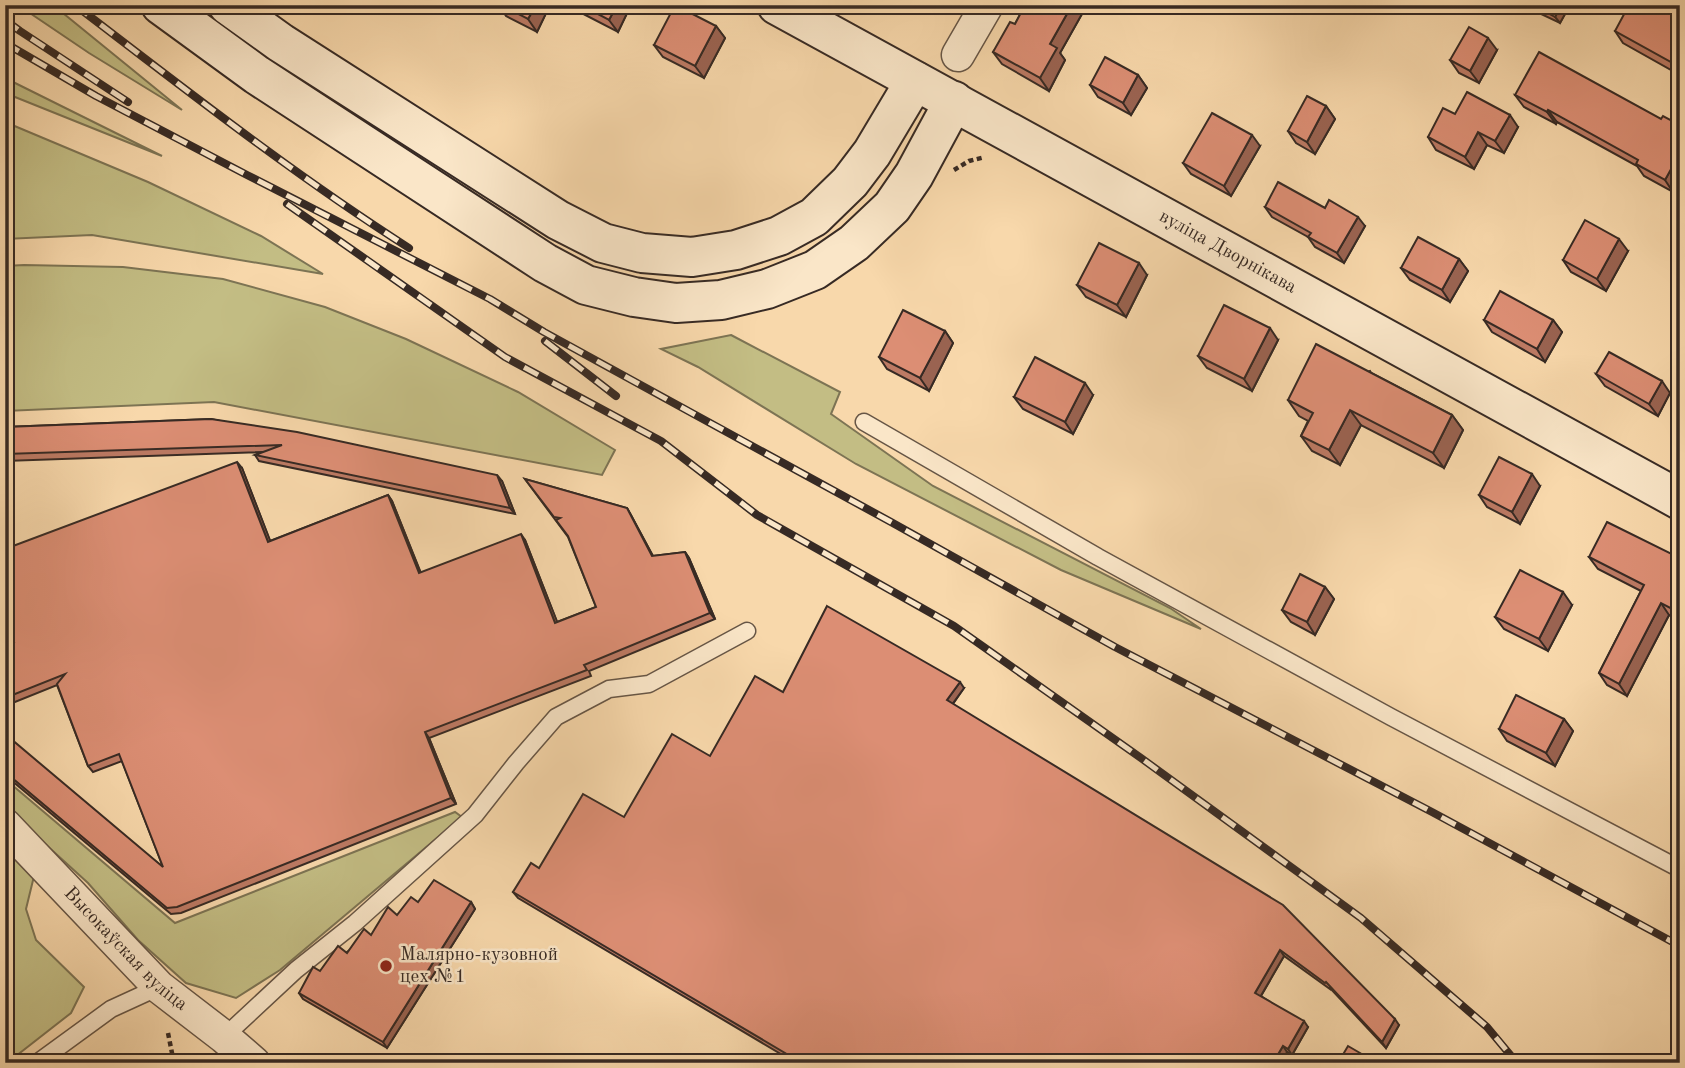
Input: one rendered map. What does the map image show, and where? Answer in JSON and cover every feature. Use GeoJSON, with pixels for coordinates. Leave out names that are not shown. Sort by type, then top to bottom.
{"type":"FeatureCollection","features":[{"type":"Feature","properties":{"kind":"main road"},"geometry":{"type":"LineString","coordinates":[[161,5],[268,83],[545,262],[586,285],[634,297],[676,303],[721,300],[767,289],[815,270],[854,243],[892,207],[914,175],[954,101]]}},
{"type":"Feature","properties":{"kind":"main road"},"geometry":{"type":"LineString","coordinates":[[228,5],[281,43],[558,220],[603,243],[642,253],[692,257],[736,250],[779,236],[814,217],[850,182],[872,153],[915,81]]}},
{"type":"Feature","properties":{"kind":"main road","name":"вуліца Дворнікава"},"geometry":{"type":"LineString","coordinates":[[761,8],[954,101],[1676,490]]}},
{"type":"Feature","properties":{"kind":"street"},"geometry":{"type":"LineString","coordinates":[[958,55],[987,5]]}},
{"type":"Feature","properties":{"kind":"street","name":"Высокаўская вуліца"},"geometry":{"type":"LineString","coordinates":[[5,825],[159,987],[225,1037],[254,1063]]}},
{"type":"Feature","properties":{"kind":"lane"},"geometry":{"type":"LineString","coordinates":[[864,422],[1098,557],[1367,704],[1680,869]]}},
{"type":"Feature","properties":{"kind":"lane"},"geometry":{"type":"LineString","coordinates":[[225,1037],[296,970],[355,923],[475,815],[556,716],[609,689],[649,684],[747,631]]}},
{"type":"Feature","properties":{"kind":"lane"},"geometry":{"type":"LineString","coordinates":[[37,1063],[111,1009],[159,987]]}},
{"type":"Feature","properties":{"kind":"path"},"geometry":{"type":"LineString","coordinates":[[733,5],[761,8]]}},
{"type":"Feature","properties":{"kind":"shaded area"},"geometry":{"type":"Polygon","coordinates":[[[18,5],[53,5],[182,110],[89,53],[18,5]]]}},
{"type":"Feature","properties":{"kind":"shaded area"},"geometry":{"type":"Polygon","coordinates":[[[5,78],[162,156],[5,93],[5,78]]]}},
{"type":"Feature","properties":{"kind":"shaded area"},"geometry":{"type":"Polygon","coordinates":[[[5,122],[148,182],[261,236],[323,274],[92,235],[5,239],[5,122]]]}},
{"type":"Feature","properties":{"kind":"shaded area"},"geometry":{"type":"Polygon","coordinates":[[[5,266],[123,267],[223,279],[325,307],[406,339],[518,392],[615,450],[602,475],[214,402],[5,411],[5,266]]]}},
{"type":"Feature","properties":{"kind":"shaded area"},"geometry":{"type":"Polygon","coordinates":[[[731,335],[840,392],[831,414],[933,486],[1170,608],[1201,629],[1061,570],[856,464],[698,367],[661,349],[731,335]]]}},
{"type":"Feature","properties":{"kind":"shaded area"},"geometry":{"type":"Polygon","coordinates":[[[5,779],[175,923],[455,812],[462,817],[280,970],[236,998],[186,983],[138,940],[88,883],[11,813],[5,800],[5,779]]]}},
{"type":"Feature","properties":{"kind":"shaded area"},"geometry":{"type":"Polygon","coordinates":[[[5,845],[35,872],[26,909],[36,940],[84,987],[71,1013],[7,1063],[5,1063],[5,845]]]}},
{"type":"Feature","properties":{"kind":"building"},"geometry":{"type":"Polygon","coordinates":[[[501,5],[536,5],[528,19],[501,5]]]}},
{"type":"Feature","properties":{"kind":"building"},"geometry":{"type":"Polygon","coordinates":[[[581,5],[617,5],[609,20],[581,5]]]}},
{"type":"Feature","properties":{"kind":"building"},"geometry":{"type":"Polygon","coordinates":[[[675,5],[716,26],[695,66],[654,45],[675,5]]]}},
{"type":"Feature","properties":{"kind":"building"},"geometry":{"type":"Polygon","coordinates":[[[1025,5],[1072,5],[1050,44],[1057,48],[1040,78],[993,52],[1010,22],[1015,24],[1025,5]]]}},
{"type":"Feature","properties":{"kind":"building"},"geometry":{"type":"Polygon","coordinates":[[[1562,5],[1555,17],[1537,7],[1562,5]]]}},
{"type":"Feature","properties":{"kind":"building"},"geometry":{"type":"Polygon","coordinates":[[[1629,5],[1649,5],[1660,11],[1663,5],[1680,5],[1680,67],[1615,31],[1629,5]]]}},
{"type":"Feature","properties":{"kind":"building"},"geometry":{"type":"Polygon","coordinates":[[[1469,27],[1488,38],[1470,71],[1450,60],[1469,27]]]}},
{"type":"Feature","properties":{"kind":"building"},"geometry":{"type":"Polygon","coordinates":[[[1539,52],[1661,119],[1663,116],[1680,125],[1680,153],[1665,180],[1636,164],[1638,160],[1548,110],[1547,112],[1515,95],[1539,52]]]}},
{"type":"Feature","properties":{"kind":"building"},"geometry":{"type":"Polygon","coordinates":[[[1105,57],[1138,75],[1123,103],[1090,85],[1105,57]]]}},
{"type":"Feature","properties":{"kind":"building"},"geometry":{"type":"Polygon","coordinates":[[[1467,92],[1510,115],[1495,141],[1478,132],[1465,157],[1428,137],[1443,108],[1455,114],[1467,92]]]}},
{"type":"Feature","properties":{"kind":"building"},"geometry":{"type":"Polygon","coordinates":[[[1307,96],[1326,106],[1307,142],[1288,131],[1307,96]]]}},
{"type":"Feature","properties":{"kind":"building"},"geometry":{"type":"Polygon","coordinates":[[[1212,113],[1252,135],[1224,186],[1183,163],[1212,113]]]}},
{"type":"Feature","properties":{"kind":"building"},"geometry":{"type":"Polygon","coordinates":[[[1278,182],[1325,208],[1329,200],[1358,217],[1337,253],[1308,237],[1311,233],[1265,207],[1278,182]]]}},
{"type":"Feature","properties":{"kind":"building"},"geometry":{"type":"Polygon","coordinates":[[[1585,220],[1619,239],[1597,279],[1563,260],[1585,220]]]}},
{"type":"Feature","properties":{"kind":"building"},"geometry":{"type":"Polygon","coordinates":[[[1418,237],[1459,259],[1442,290],[1401,268],[1418,237]]]}},
{"type":"Feature","properties":{"kind":"building"},"geometry":{"type":"Polygon","coordinates":[[[1099,243],[1139,263],[1117,305],[1077,285],[1099,243]]]}},
{"type":"Feature","properties":{"kind":"building"},"geometry":{"type":"Polygon","coordinates":[[[1500,291],[1553,320],[1537,349],[1484,320],[1500,291]]]}},
{"type":"Feature","properties":{"kind":"building"},"geometry":{"type":"Polygon","coordinates":[[[1224,305],[1270,328],[1244,379],[1198,356],[1224,305]]]}},
{"type":"Feature","properties":{"kind":"building"},"geometry":{"type":"Polygon","coordinates":[[[903,310],[945,331],[920,378],[879,357],[903,310]]]}},
{"type":"Feature","properties":{"kind":"building"},"geometry":{"type":"Polygon","coordinates":[[[1316,344],[1452,415],[1433,453],[1350,410],[1329,450],[1301,436],[1313,413],[1288,400],[1316,344]]]}},
{"type":"Feature","properties":{"kind":"building"},"geometry":{"type":"Polygon","coordinates":[[[1609,352],[1662,381],[1649,404],[1596,374],[1609,352]]]}},
{"type":"Feature","properties":{"kind":"building"},"geometry":{"type":"Polygon","coordinates":[[[1035,357],[1085,383],[1065,422],[1014,397],[1035,357]]]}},
{"type":"Feature","properties":{"kind":"building"},"geometry":{"type":"Polygon","coordinates":[[[211,419],[297,432],[497,475],[510,508],[255,455],[282,445],[5,454],[5,427],[211,419]]]}},
{"type":"Feature","properties":{"kind":"building"},"geometry":{"type":"Polygon","coordinates":[[[1499,457],[1532,474],[1512,512],[1479,495],[1499,457]]]}},
{"type":"Feature","properties":{"kind":"building"},"geometry":{"type":"Polygon","coordinates":[[[237,462],[268,542],[388,495],[419,573],[521,534],[555,623],[596,607],[568,536],[556,520],[560,518],[554,517],[525,479],[627,508],[652,556],[685,552],[710,613],[584,665],[587,670],[425,732],[451,798],[177,907],[167,908],[5,772],[5,746],[11,739],[163,867],[119,754],[88,766],[57,684],[65,674],[5,698],[5,645],[14,642],[5,618],[5,549],[237,462]]]}},
{"type":"Feature","properties":{"kind":"building"},"geometry":{"type":"Polygon","coordinates":[[[1607,522],[1680,558],[1680,613],[1661,603],[1619,684],[1599,673],[1644,585],[1589,557],[1607,522]]]}},
{"type":"Feature","properties":{"kind":"building"},"geometry":{"type":"Polygon","coordinates":[[[1520,570],[1563,592],[1539,639],[1495,617],[1520,570]]]}},
{"type":"Feature","properties":{"kind":"building"},"geometry":{"type":"Polygon","coordinates":[[[1300,574],[1325,587],[1307,622],[1282,610],[1300,574]]]}},
{"type":"Feature","properties":{"kind":"building"},"geometry":{"type":"Polygon","coordinates":[[[827,606],[960,682],[947,700],[1283,905],[1395,1019],[1382,1042],[1326,982],[1280,950],[1255,993],[1304,1021],[1288,1049],[1283,1046],[1273,1063],[802,1063],[513,892],[531,863],[539,868],[583,794],[624,817],[672,734],[710,756],[755,676],[783,692],[827,606]]]}},
{"type":"Feature","properties":{"kind":"building"},"geometry":{"type":"Polygon","coordinates":[[[1516,695],[1564,719],[1546,753],[1499,729],[1516,695]]]}},
{"type":"Feature","properties":{"kind":"building","name":"Малярно-кузовной цех №1"},"geometry":{"type":"Polygon","coordinates":[[[434,880],[471,902],[383,1042],[299,993],[313,967],[320,971],[338,946],[347,953],[364,929],[371,935],[388,907],[397,915],[411,897],[418,902],[434,880]]]}},
{"type":"Feature","properties":{"kind":"building"},"geometry":{"type":"Polygon","coordinates":[[[1348,1046],[1372,1060],[1370,1063],[1338,1063],[1348,1046]]]}},
{"type":"Feature","properties":{"kind":"railway"},"geometry":{"type":"LineString","coordinates":[[75,5],[281,161],[409,248]]}},
{"type":"Feature","properties":{"kind":"railway"},"geometry":{"type":"LineString","coordinates":[[5,20],[128,102]]}},
{"type":"Feature","properties":{"kind":"railway"},"geometry":{"type":"LineString","coordinates":[[5,43],[96,96],[490,299],[544,332],[1115,647],[1432,812],[1680,946]]}},
{"type":"Feature","properties":{"kind":"railway"},"geometry":{"type":"LineString","coordinates":[[287,204],[505,357],[661,441],[757,515],[954,626],[1361,918],[1487,1027],[1517,1063]]}},
{"type":"Feature","properties":{"kind":"railway"},"geometry":{"type":"LineString","coordinates":[[545,341],[616,396]]}},
{"type":"Feature","properties":{"kind":"place","name":"Малярно-кузовной цех №1"},"geometry":{"type":"Point","coordinates":[386,966]}}]}
